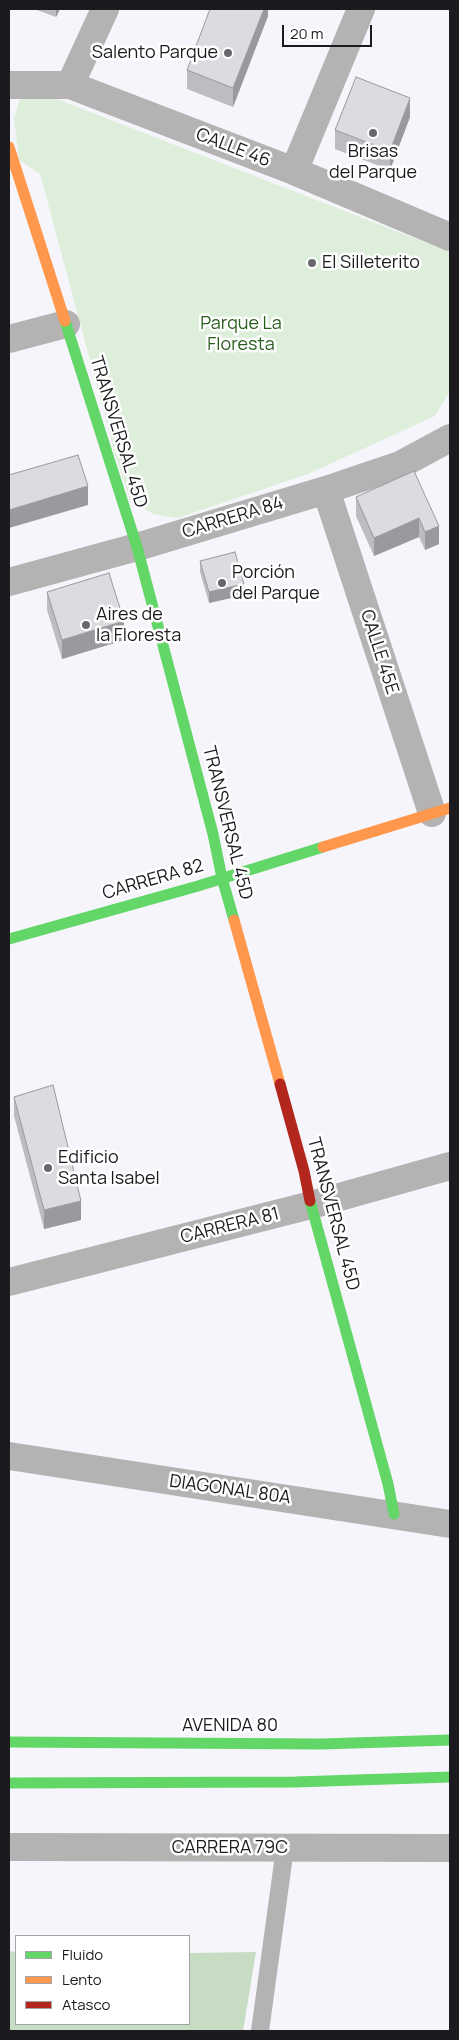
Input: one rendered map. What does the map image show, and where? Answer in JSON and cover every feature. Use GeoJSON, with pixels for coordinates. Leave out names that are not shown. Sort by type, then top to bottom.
{"type":"FeatureCollection","features":[{"type":"Feature","properties":{"kind":"street"},"geometry":{"type":"LineString","coordinates":[[70,85],[105,9]]}},
{"type":"Feature","properties":{"kind":"street"},"geometry":{"type":"LineString","coordinates":[[294,171],[361,9]]}},
{"type":"Feature","properties":{"kind":"street","name":"CALLE 46"},"geometry":{"type":"LineString","coordinates":[[9,85],[70,85],[294,171],[450,237]]}},
{"type":"Feature","properties":{"kind":"street","name":"TRANSVERSAL 45D"},"geometry":{"type":"LineString","coordinates":[[9,147],[116,488],[137,547],[213,834],[222,878],[304,1171],[311,1205],[388,1484],[394,1514]]}},
{"type":"Feature","properties":{"kind":"street"},"geometry":{"type":"LineString","coordinates":[[9,339],[66,324]]}},
{"type":"Feature","properties":{"kind":"street","name":"CARRERA 84"},"geometry":{"type":"LineString","coordinates":[[9,582],[137,547],[326,490],[400,465],[450,438]]}},
{"type":"Feature","properties":{"kind":"street","name":"CALLE 45E"},"geometry":{"type":"LineString","coordinates":[[326,490],[441,810]]}},
{"type":"Feature","properties":{"kind":"street","name":"CARRERA 82"},"geometry":{"type":"LineString","coordinates":[[9,940],[222,878],[441,810]]}},
{"type":"Feature","properties":{"kind":"street","name":"CARRERA 81"},"geometry":{"type":"LineString","coordinates":[[9,1282],[311,1205],[450,1166]]}},
{"type":"Feature","properties":{"kind":"street","name":"DIAGONAL 80A"},"geometry":{"type":"LineString","coordinates":[[9,1456],[450,1524]]}},
{"type":"Feature","properties":{"kind":"street","name":"AVENIDA 80"},"geometry":{"type":"LineString","coordinates":[[9,1742],[321,1744],[450,1740]]}},
{"type":"Feature","properties":{"kind":"street"},"geometry":{"type":"LineString","coordinates":[[9,1783],[294,1782],[450,1778]]}},
{"type":"Feature","properties":{"kind":"street","name":"CARRERA 79C"},"geometry":{"type":"LineString","coordinates":[[9,1847],[450,1848]]}},
{"type":"Feature","properties":{"kind":"lane"},"geometry":{"type":"LineString","coordinates":[[260,2031],[286,1848]]}},
{"type":"Feature","properties":{"kind":"green space","name":"Parque La Floresta"},"geometry":{"type":"Polygon","coordinates":[[[39,92],[450,252],[450,391],[435,416],[308,474],[178,518],[153,514],[130,500],[117,461],[40,174],[19,160],[14,118],[20,99],[39,92]]]}},
{"type":"Feature","properties":{"kind":"green space"},"geometry":{"type":"Polygon","coordinates":[[[9,1951],[15,1952],[15,2025],[190,2025],[190,1953],[256,1952],[243,2031],[9,2031],[9,1951]]]}},
{"type":"Feature","properties":{"kind":"building","name":"Salento Parque"},"geometry":{"type":"Polygon","coordinates":[[[210,9],[264,9],[233,88],[187,70],[210,9]]]}},
{"type":"Feature","properties":{"kind":"building","name":"Brisas del Parque"},"geometry":{"type":"Polygon","coordinates":[[[356,77],[410,98],[390,151],[335,130],[356,77]]]}},
{"type":"Feature","properties":{"kind":"building"},"geometry":{"type":"Polygon","coordinates":[[[78,455],[88,486],[9,510],[9,475],[78,455]]]}},
{"type":"Feature","properties":{"kind":"building"},"geometry":{"type":"Polygon","coordinates":[[[414,471],[439,526],[425,532],[419,518],[374,538],[356,497],[414,471]]]}},
{"type":"Feature","properties":{"kind":"building","name":"Porción del Parque"},"geometry":{"type":"Polygon","coordinates":[[[235,552],[244,584],[209,592],[200,561],[235,552]]]}},
{"type":"Feature","properties":{"kind":"building"},"geometry":{"type":"Polygon","coordinates":[[[109,573],[124,621],[62,640],[47,592],[109,573]]]}},
{"type":"Feature","properties":{"kind":"building","name":"Edificio Santa Isabel"},"geometry":{"type":"Polygon","coordinates":[[[53,1085],[81,1201],[44,1210],[14,1097],[53,1085]]]}},
{"type":"Feature","properties":{"kind":"traffic: fast"},"geometry":{"type":"LineString","coordinates":[[65,321],[137,547],[234,920]]}},
{"type":"Feature","properties":{"kind":"traffic: fast"},"geometry":{"type":"LineString","coordinates":[[9,939],[198,886],[323,847]]}},
{"type":"Feature","properties":{"kind":"traffic: fast"},"geometry":{"type":"LineString","coordinates":[[310,1201],[388,1484],[394,1514]]}},
{"type":"Feature","properties":{"kind":"traffic: fast"},"geometry":{"type":"LineString","coordinates":[[9,1742],[321,1744],[450,1740]]}},
{"type":"Feature","properties":{"kind":"traffic: fast"},"geometry":{"type":"LineString","coordinates":[[9,1783],[295,1782],[450,1777]]}},
{"type":"Feature","properties":{"kind":"traffic: slow"},"geometry":{"type":"LineString","coordinates":[[9,147],[65,321]]}},
{"type":"Feature","properties":{"kind":"traffic: slow"},"geometry":{"type":"LineString","coordinates":[[323,847],[450,808]]}},
{"type":"Feature","properties":{"kind":"traffic: slow"},"geometry":{"type":"LineString","coordinates":[[234,920],[280,1084]]}},
{"type":"Feature","properties":{"kind":"traffic: jam"},"geometry":{"type":"LineString","coordinates":[[280,1084],[304,1171],[310,1201]]}},
{"type":"Feature","properties":{"kind":"place","name":"Salento Parque"},"geometry":{"type":"Point","coordinates":[228,53]}},
{"type":"Feature","properties":{"kind":"place","name":"Brisas del Parque"},"geometry":{"type":"Point","coordinates":[373,133]}},
{"type":"Feature","properties":{"kind":"place","name":"El Silleterito"},"geometry":{"type":"Point","coordinates":[312,263]}},
{"type":"Feature","properties":{"kind":"place","name":"Porción del Parque"},"geometry":{"type":"Point","coordinates":[222,583]}},
{"type":"Feature","properties":{"kind":"place","name":"Aires de la Floresta"},"geometry":{"type":"Point","coordinates":[86,625]}},
{"type":"Feature","properties":{"kind":"place","name":"Edificio Santa Isabel"},"geometry":{"type":"Point","coordinates":[48,1168]}}]}
